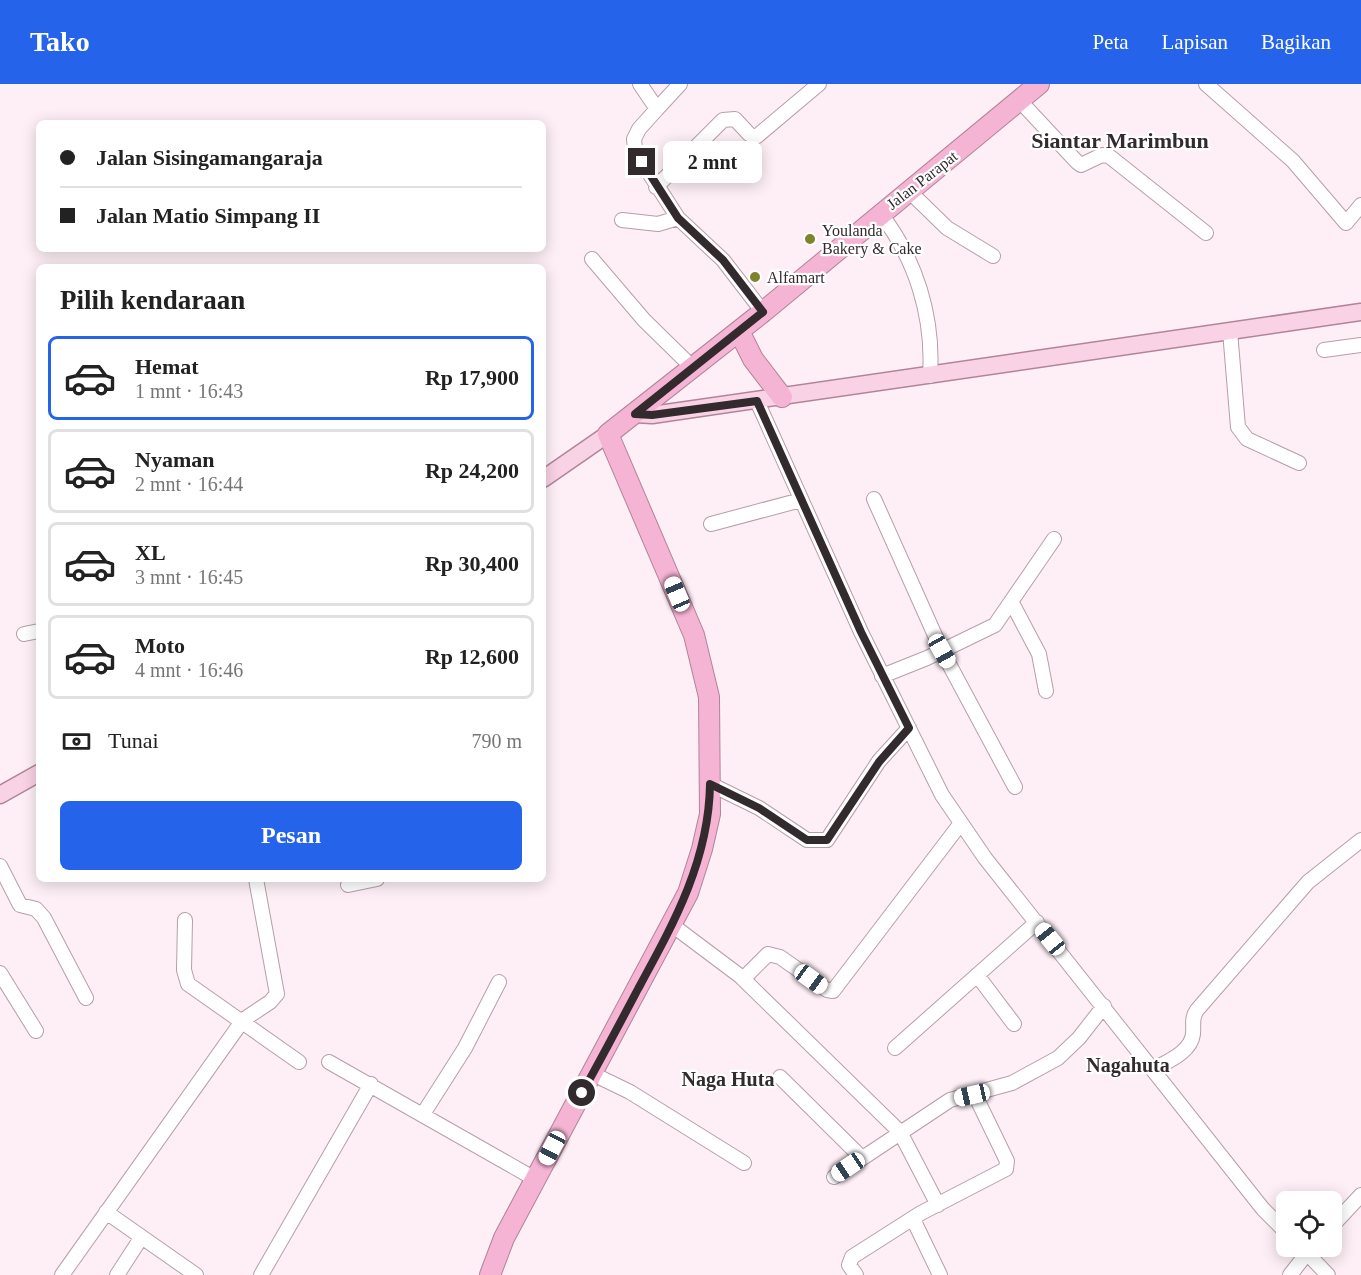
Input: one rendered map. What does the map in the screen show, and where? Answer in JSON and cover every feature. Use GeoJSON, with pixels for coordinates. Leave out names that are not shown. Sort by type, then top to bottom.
{"type":"FeatureCollection","features":[{"type":"Feature","properties":{"kind":"highway","name":"Jalan Parapat"},"geometry":{"type":"LineString","coordinates":[[608,434],[763,312],[880,213],[1039,84]]}},
{"type":"Feature","properties":{"kind":"highway"},"geometry":{"type":"LineString","coordinates":[[739,331],[753,359],[782,398]]}},
{"type":"Feature","properties":{"kind":"highway"},"geometry":{"type":"LineString","coordinates":[[490,1275],[504,1238],[688,893],[710,814],[709,697],[694,634],[608,434]]}},
{"type":"Feature","properties":{"kind":"main road"},"geometry":{"type":"LineString","coordinates":[[635,414],[652,415],[782,398],[1361,312]]}},
{"type":"Feature","properties":{"kind":"main road"},"geometry":{"type":"LineString","coordinates":[[546,477],[608,434]]}},
{"type":"Feature","properties":{"kind":"main road"},"geometry":{"type":"LineString","coordinates":[[0,795],[36,775]]}},
{"type":"Feature","properties":{"kind":"street"},"geometry":{"type":"LineString","coordinates":[[640,84],[657,109]]}},
{"type":"Feature","properties":{"kind":"street"},"geometry":{"type":"LineString","coordinates":[[680,84],[639,129],[634,139],[635,149],[656,187],[678,218],[723,260],[763,312]]}},
{"type":"Feature","properties":{"kind":"street"},"geometry":{"type":"LineString","coordinates":[[656,187],[723,120],[735,119],[749,134],[756,137],[819,84]]}},
{"type":"Feature","properties":{"kind":"street"},"geometry":{"type":"LineString","coordinates":[[1206,84],[1305,172],[1346,223],[1361,205]]}},
{"type":"Feature","properties":{"kind":"street"},"geometry":{"type":"LineString","coordinates":[[1019,100],[1081,165],[1102,155],[1109,156],[1206,233]]}},
{"type":"Feature","properties":{"kind":"street"},"geometry":{"type":"LineString","coordinates":[[909,191],[947,228],[993,256]]}},
{"type":"Feature","properties":{"kind":"street"},"geometry":{"type":"LineString","coordinates":[[880,213],[902,245],[926,309],[931,340],[930,376]]}},
{"type":"Feature","properties":{"kind":"street"},"geometry":{"type":"LineString","coordinates":[[622,220],[658,224],[678,218]]}},
{"type":"Feature","properties":{"kind":"street"},"geometry":{"type":"LineString","coordinates":[[592,260],[644,320],[693,368]]}},
{"type":"Feature","properties":{"kind":"street"},"geometry":{"type":"LineString","coordinates":[[1230,331],[1238,427],[1247,439],[1299,463]]}},
{"type":"Feature","properties":{"kind":"street"},"geometry":{"type":"LineString","coordinates":[[1324,350],[1361,345]]}},
{"type":"Feature","properties":{"kind":"street"},"geometry":{"type":"LineString","coordinates":[[757,401],[882,676],[942,795],[985,858],[1263,1209],[1276,1222]]}},
{"type":"Feature","properties":{"kind":"street"},"geometry":{"type":"LineString","coordinates":[[874,499],[942,651],[1015,787]]}},
{"type":"Feature","properties":{"kind":"street"},"geometry":{"type":"LineString","coordinates":[[711,525],[801,500]]}},
{"type":"Feature","properties":{"kind":"street"},"geometry":{"type":"LineString","coordinates":[[882,676],[942,651],[995,625],[1054,539]]}},
{"type":"Feature","properties":{"kind":"street"},"geometry":{"type":"LineString","coordinates":[[1012,603],[1039,654],[1046,691]]}},
{"type":"Feature","properties":{"kind":"street"},"geometry":{"type":"LineString","coordinates":[[24,634],[36,631]]}},
{"type":"Feature","properties":{"kind":"street"},"geometry":{"type":"LineString","coordinates":[[710,784],[759,808],[807,840],[827,840],[879,762],[909,728]]}},
{"type":"Feature","properties":{"kind":"street"},"geometry":{"type":"LineString","coordinates":[[743,979],[768,954],[780,957],[827,990],[833,991],[961,823]]}},
{"type":"Feature","properties":{"kind":"street"},"geometry":{"type":"LineString","coordinates":[[1154,1069],[1180,1053],[1188,1045],[1192,1039],[1193,1020],[1197,1010],[1299,892],[1361,840]]}},
{"type":"Feature","properties":{"kind":"street"},"geometry":{"type":"LineString","coordinates":[[0,866],[20,905],[36,909],[44,918],[86,998]]}},
{"type":"Feature","properties":{"kind":"street"},"geometry":{"type":"LineString","coordinates":[[62,1275],[243,1020],[270,1002],[278,990],[257,882]]}},
{"type":"Feature","properties":{"kind":"street"},"geometry":{"type":"LineString","coordinates":[[348,885],[362,882]]}},
{"type":"Feature","properties":{"kind":"street"},"geometry":{"type":"LineString","coordinates":[[185,920],[185,978],[194,989],[243,1020],[299,1062]]}},
{"type":"Feature","properties":{"kind":"street"},"geometry":{"type":"LineString","coordinates":[[895,1048],[1037,922]]}},
{"type":"Feature","properties":{"kind":"street"},"geometry":{"type":"LineString","coordinates":[[672,925],[743,979],[900,1132],[938,1204]]}},
{"type":"Feature","properties":{"kind":"street"},"geometry":{"type":"LineString","coordinates":[[0,973],[36,1031]]}},
{"type":"Feature","properties":{"kind":"street"},"geometry":{"type":"LineString","coordinates":[[977,975],[1014,1024]]}},
{"type":"Feature","properties":{"kind":"street"},"geometry":{"type":"LineString","coordinates":[[423,1114],[465,1048],[499,982]]}},
{"type":"Feature","properties":{"kind":"street"},"geometry":{"type":"LineString","coordinates":[[834,1177],[950,1100],[1012,1083],[1058,1058],[1079,1038],[1104,1006]]}},
{"type":"Feature","properties":{"kind":"street"},"geometry":{"type":"LineString","coordinates":[[329,1062],[535,1179]]}},
{"type":"Feature","properties":{"kind":"street"},"geometry":{"type":"LineString","coordinates":[[593,1074],[630,1092],[744,1163]]}},
{"type":"Feature","properties":{"kind":"street"},"geometry":{"type":"LineString","coordinates":[[780,1077],[862,1158]]}},
{"type":"Feature","properties":{"kind":"street"},"geometry":{"type":"LineString","coordinates":[[261,1275],[371,1084]]}},
{"type":"Feature","properties":{"kind":"street"},"geometry":{"type":"LineString","coordinates":[[856,1275],[849,1265],[852,1257],[938,1204],[1004,1171],[1007,1166],[975,1095]]}},
{"type":"Feature","properties":{"kind":"street"},"geometry":{"type":"LineString","coordinates":[[1342,1215],[1361,1195]]}},
{"type":"Feature","properties":{"kind":"street"},"geometry":{"type":"LineString","coordinates":[[106,1212],[196,1275]]}},
{"type":"Feature","properties":{"kind":"street"},"geometry":{"type":"LineString","coordinates":[[913,1220],[940,1275]]}},
{"type":"Feature","properties":{"kind":"street"},"geometry":{"type":"LineString","coordinates":[[117,1275],[141,1238]]}},
{"type":"Feature","properties":{"kind":"street"},"geometry":{"type":"LineString","coordinates":[[1290,1275],[1301,1257]]}},
{"type":"Feature","properties":{"kind":"street"},"geometry":{"type":"LineString","coordinates":[[1313,1257],[1328,1275]]}},
{"type":"Feature","properties":{"kind":"place","name":"Youlanda Bakery & Cake"},"geometry":{"type":"Point","coordinates":[810,239]}},
{"type":"Feature","properties":{"kind":"place","name":"Alfamart"},"geometry":{"type":"Point","coordinates":[755,277]}},
{"type":"Feature","properties":{"kind":"district","name":"Siantar Marimbun"},"geometry":{"type":"Point","coordinates":[1120,140]}},
{"type":"Feature","properties":{"kind":"district","name":"Nagahuta"},"geometry":{"type":"Point","coordinates":[1128,1065]}},
{"type":"Feature","properties":{"kind":"district","name":"Naga Huta"},"geometry":{"type":"Point","coordinates":[728,1079]}},
{"type":"Feature","properties":{"kind":"route"},"geometry":{"type":"LineString","coordinates":[[582,1093],[688,893],[710,814],[710,784],[759,808],[807,840],[827,840],[879,762],[909,728],[861,632],[757,401],[652,415],[635,414],[763,312],[710,245],[678,218],[659,192],[642,162]]}}]}
